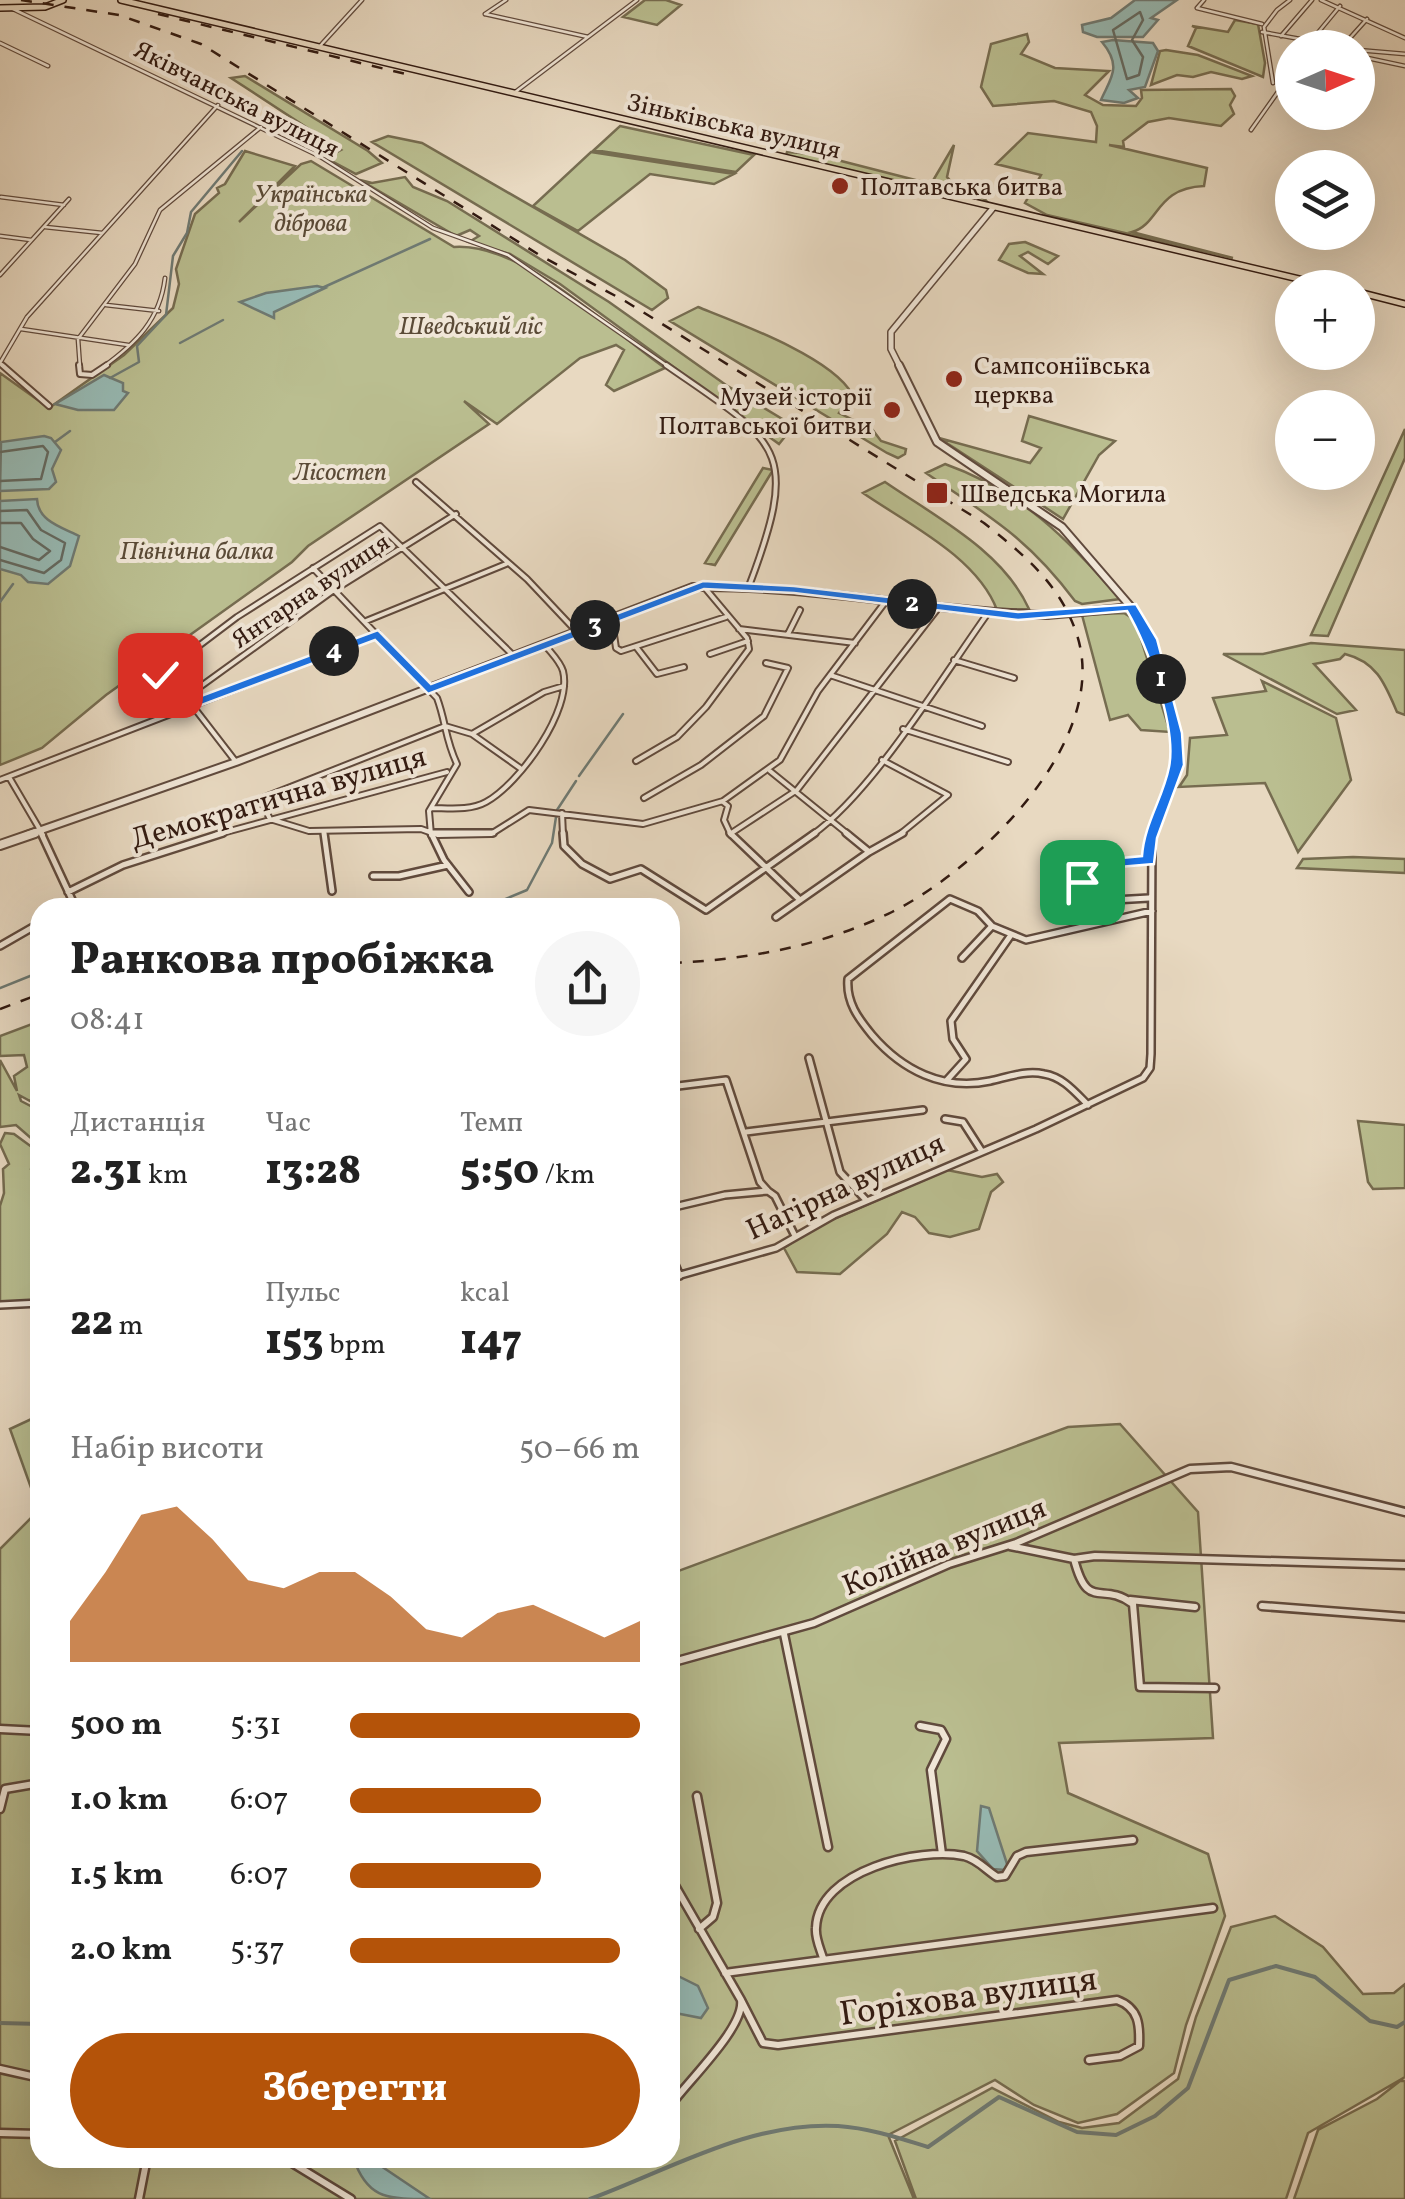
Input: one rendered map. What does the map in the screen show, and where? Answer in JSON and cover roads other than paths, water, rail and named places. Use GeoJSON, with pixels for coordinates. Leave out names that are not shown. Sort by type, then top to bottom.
{"type":"FeatureCollection","features":[{"type":"Feature","properties":{"kind":"main road"},"geometry":{"type":"LineString","coordinates":[[0,8],[45,7],[63,0]]}},
{"type":"Feature","properties":{"kind":"main road","name":"Зіньківська вулиця"},"geometry":{"type":"LineString","coordinates":[[127,0],[1275,273]]}},
{"type":"Feature","properties":{"kind":"main road"},"geometry":{"type":"LineString","coordinates":[[1375,296],[1405,304]]}},
{"type":"Feature","properties":{"kind":"street"},"geometry":{"type":"LineString","coordinates":[[320,47],[362,0]]}},
{"type":"Feature","properties":{"kind":"street"},"geometry":{"type":"LineString","coordinates":[[506,0],[486,14],[588,38]]}},
{"type":"Feature","properties":{"kind":"street"},"geometry":{"type":"LineString","coordinates":[[514,94],[637,0]]}},
{"type":"Feature","properties":{"kind":"street"},"geometry":{"type":"LineString","coordinates":[[1204,0],[1197,8],[1262,24]]}},
{"type":"Feature","properties":{"kind":"street"},"geometry":{"type":"LineString","coordinates":[[1273,83],[1262,24],[1290,0]]}},
{"type":"Feature","properties":{"kind":"street"},"geometry":{"type":"LineString","coordinates":[[1286,30],[1312,0]]}},
{"type":"Feature","properties":{"kind":"street"},"geometry":{"type":"LineString","coordinates":[[1321,0],[1405,38]]}},
{"type":"Feature","properties":{"kind":"street"},"geometry":{"type":"LineString","coordinates":[[1323,30],[1340,6]]}},
{"type":"Feature","properties":{"kind":"street","name":"Яківчанська вулиця"},"geometry":{"type":"LineString","coordinates":[[10,8],[319,156],[433,228],[508,255],[745,420],[769,446],[775,482],[774,510],[749,586]]}},
{"type":"Feature","properties":{"kind":"street"},"geometry":{"type":"LineString","coordinates":[[1357,30],[1367,20]]}},
{"type":"Feature","properties":{"kind":"street"},"geometry":{"type":"LineString","coordinates":[[1262,32],[1275,35]]}},
{"type":"Feature","properties":{"kind":"street"},"geometry":{"type":"LineString","coordinates":[[0,44],[48,66]]}},
{"type":"Feature","properties":{"kind":"street"},"geometry":{"type":"LineString","coordinates":[[1375,53],[1405,54]]}},
{"type":"Feature","properties":{"kind":"street"},"geometry":{"type":"LineString","coordinates":[[1375,58],[1405,66]]}},
{"type":"Feature","properties":{"kind":"street"},"geometry":{"type":"LineString","coordinates":[[1251,130],[1275,96]]}},
{"type":"Feature","properties":{"kind":"street"},"geometry":{"type":"LineString","coordinates":[[49,406],[0,363],[20,329],[218,105]]}},
{"type":"Feature","properties":{"kind":"street"},"geometry":{"type":"LineString","coordinates":[[165,278],[160,311],[131,345],[92,375],[80,374],[78,340],[135,264],[160,210],[261,127]]}},
{"type":"Feature","properties":{"kind":"street"},"geometry":{"type":"LineString","coordinates":[[1,197],[64,205]]}},
{"type":"Feature","properties":{"kind":"street"},"geometry":{"type":"LineString","coordinates":[[0,275],[70,199]]}},
{"type":"Feature","properties":{"kind":"street"},"geometry":{"type":"LineString","coordinates":[[994,208],[891,332],[890,348],[938,442],[1062,528],[1131,607],[1150,639],[1175,733],[1177,765],[1150,838],[1152,910],[1026,940],[992,926],[978,911],[950,899],[850,975],[846,986],[848,1000],[885,1051],[910,1072],[973,1084],[1011,1075],[1054,1076],[1088,1106]]}},
{"type":"Feature","properties":{"kind":"street"},"geometry":{"type":"LineString","coordinates":[[44,226],[102,233]]}},
{"type":"Feature","properties":{"kind":"street"},"geometry":{"type":"LineString","coordinates":[[0,236],[31,240]]}},
{"type":"Feature","properties":{"kind":"street"},"geometry":{"type":"LineString","coordinates":[[0,263],[10,264]]}},
{"type":"Feature","properties":{"kind":"street"},"geometry":{"type":"LineString","coordinates":[[106,304],[160,311]]}},
{"type":"Feature","properties":{"kind":"street"},"geometry":{"type":"LineString","coordinates":[[20,329],[131,345]]}},
{"type":"Feature","properties":{"kind":"street"},"geometry":{"type":"LineString","coordinates":[[416,482],[456,514],[578,632]]}},
{"type":"Feature","properties":{"kind":"street","name":"Янтарна вулиця"},"geometry":{"type":"LineString","coordinates":[[186,697],[334,590],[456,514]]}},
{"type":"Feature","properties":{"kind":"street"},"geometry":{"type":"LineString","coordinates":[[143,688],[237,617],[380,526],[515,657]]}},
{"type":"Feature","properties":{"kind":"street"},"geometry":{"type":"LineString","coordinates":[[366,621],[506,564]]}},
{"type":"Feature","properties":{"kind":"street"},"geometry":{"type":"LineString","coordinates":[[313,568],[437,698],[445,726],[443,734],[457,764],[431,808],[430,831],[448,866],[469,892]]}},
{"type":"Feature","properties":{"kind":"street"},"geometry":{"type":"LineString","coordinates":[[0,845],[236,762],[703,585],[749,586],[988,614],[1047,615],[1131,607]]}},
{"type":"Feature","properties":{"kind":"street"},"geometry":{"type":"LineString","coordinates":[[636,761],[677,736],[706,707],[748,649],[748,640],[703,585]]}},
{"type":"Feature","properties":{"kind":"street"},"geometry":{"type":"LineString","coordinates":[[520,768],[472,734],[445,726],[260,799],[270,819],[324,832],[343,828],[430,831],[438,836],[491,834],[529,810],[643,824],[723,802],[770,770],[830,676],[886,601]]}},
{"type":"Feature","properties":{"kind":"street"},"geometry":{"type":"LineString","coordinates":[[730,834],[797,790],[939,608]]}},
{"type":"Feature","properties":{"kind":"street"},"geometry":{"type":"LineString","coordinates":[[788,634],[800,610]]}},
{"type":"Feature","properties":{"kind":"street"},"geometry":{"type":"LineString","coordinates":[[562,813],[564,846],[582,864],[610,879],[642,870],[706,910],[832,821],[882,760],[988,614]]}},
{"type":"Feature","properties":{"kind":"street"},"geometry":{"type":"LineString","coordinates":[[604,622],[613,628],[617,650],[637,648],[726,617]]}},
{"type":"Feature","properties":{"kind":"street"},"geometry":{"type":"LineString","coordinates":[[738,628],[855,643]]}},
{"type":"Feature","properties":{"kind":"street"},"geometry":{"type":"LineString","coordinates":[[0,780],[378,634]]}},
{"type":"Feature","properties":{"kind":"street"},"geometry":{"type":"LineString","coordinates":[[710,654],[748,640]]}},
{"type":"Feature","properties":{"kind":"street"},"geometry":{"type":"LineString","coordinates":[[431,808],[486,802],[534,758],[564,686],[562,667],[545,645]]}},
{"type":"Feature","properties":{"kind":"street"},"geometry":{"type":"LineString","coordinates":[[637,648],[657,674],[684,666]]}},
{"type":"Feature","properties":{"kind":"street"},"geometry":{"type":"LineString","coordinates":[[954,660],[1014,678]]}},
{"type":"Feature","properties":{"kind":"street"},"geometry":{"type":"LineString","coordinates":[[644,798],[701,765],[764,716],[788,668],[766,663]]}},
{"type":"Feature","properties":{"kind":"street"},"geometry":{"type":"LineString","coordinates":[[160,675],[186,697],[236,762]]}},
{"type":"Feature","properties":{"kind":"street"},"geometry":{"type":"LineString","coordinates":[[830,676],[982,726]]}},
{"type":"Feature","properties":{"kind":"street"},"geometry":{"type":"LineString","coordinates":[[472,734],[544,692],[564,686]]}},
{"type":"Feature","properties":{"kind":"street"},"geometry":{"type":"LineString","coordinates":[[904,729],[1008,762]]}},
{"type":"Feature","properties":{"kind":"street"},"geometry":{"type":"LineString","coordinates":[[776,917],[869,852],[905,832],[948,795],[882,760]]}},
{"type":"Feature","properties":{"kind":"street"},"geometry":{"type":"LineString","coordinates":[[770,770],[869,852]]}},
{"type":"Feature","properties":{"kind":"street","name":"Демократична вулиця"},"geometry":{"type":"LineString","coordinates":[[68,892],[123,866],[270,819],[447,772]]}},
{"type":"Feature","properties":{"kind":"street"},"geometry":{"type":"LineString","coordinates":[[10,777],[41,832],[69,898]]}},
{"type":"Feature","properties":{"kind":"street"},"geometry":{"type":"LineString","coordinates":[[723,802],[728,806],[724,820],[730,834],[800,900]]}},
{"type":"Feature","properties":{"kind":"street"},"geometry":{"type":"LineString","coordinates":[[324,832],[332,891]]}},
{"type":"Feature","properties":{"kind":"street"},"geometry":{"type":"LineString","coordinates":[[1149,860],[1101,864],[1072,894],[1114,900],[1149,898]]}},
{"type":"Feature","properties":{"kind":"street"},"geometry":{"type":"LineString","coordinates":[[373,876],[400,876],[448,866]]}},
{"type":"Feature","properties":{"kind":"street","name":"Нагірна вулиця"},"geometry":{"type":"LineString","coordinates":[[680,1276],[776,1248],[866,1200],[1088,1106],[1143,1078],[1150,1068],[1151,1054],[1152,910]]}},
{"type":"Feature","properties":{"kind":"street"},"geometry":{"type":"LineString","coordinates":[[962,958],[992,926]]}},
{"type":"Feature","properties":{"kind":"street"},"geometry":{"type":"LineString","coordinates":[[0,946],[30,929]]}},
{"type":"Feature","properties":{"kind":"street"},"geometry":{"type":"LineString","coordinates":[[948,1080],[966,1059],[953,1039],[951,1022],[1011,935]]}},
{"type":"Feature","properties":{"kind":"street"},"geometry":{"type":"LineString","coordinates":[[809,1058],[840,1172],[866,1200]]}},
{"type":"Feature","properties":{"kind":"street"},"geometry":{"type":"LineString","coordinates":[[680,1086],[726,1080],[760,1182],[776,1196],[796,1236]]}},
{"type":"Feature","properties":{"kind":"street"},"geometry":{"type":"LineString","coordinates":[[746,1132],[923,1110]]}},
{"type":"Feature","properties":{"kind":"street","name":"Нагірна вулиця"},"geometry":{"type":"LineString","coordinates":[[945,1119],[963,1122],[981,1150]]}},
{"type":"Feature","properties":{"kind":"street"},"geometry":{"type":"LineString","coordinates":[[680,1206],[768,1190]]}},
{"type":"Feature","properties":{"kind":"street"},"geometry":{"type":"LineString","coordinates":[[0,1305],[30,1304]]}},
{"type":"Feature","properties":{"kind":"street","name":"Колійна вулиця"},"geometry":{"type":"LineString","coordinates":[[680,1660],[784,1634],[1190,1469],[1231,1467],[1332,1490],[1405,1512]]}},
{"type":"Feature","properties":{"kind":"street"},"geometry":{"type":"LineString","coordinates":[[1007,1546],[1074,1559],[1095,1556],[1405,1565]]}},
{"type":"Feature","properties":{"kind":"street"},"geometry":{"type":"LineString","coordinates":[[1074,1559],[1086,1591],[1195,1607]]}},
{"type":"Feature","properties":{"kind":"street"},"geometry":{"type":"LineString","coordinates":[[1130,1600],[1140,1687],[1215,1688]]}},
{"type":"Feature","properties":{"kind":"street"},"geometry":{"type":"LineString","coordinates":[[1262,1606],[1405,1616]]}},
{"type":"Feature","properties":{"kind":"street"},"geometry":{"type":"LineString","coordinates":[[784,1634],[828,1847]]}},
{"type":"Feature","properties":{"kind":"street"},"geometry":{"type":"LineString","coordinates":[[920,1726],[940,1730],[946,1739],[931,1770],[942,1854]]}},
{"type":"Feature","properties":{"kind":"street"},"geometry":{"type":"LineString","coordinates":[[0,1729],[30,1731]]}},
{"type":"Feature","properties":{"kind":"street"},"geometry":{"type":"LineString","coordinates":[[0,1809],[5,1790],[30,1785]]}},
{"type":"Feature","properties":{"kind":"street"},"geometry":{"type":"LineString","coordinates":[[697,1796],[717,1903],[713,1917],[699,1930]]}},
{"type":"Feature","properties":{"kind":"street"},"geometry":{"type":"LineString","coordinates":[[823,1959],[816,1932],[817,1919],[827,1900],[876,1864],[942,1854],[970,1856],[997,1877],[1005,1876],[1017,1856],[1026,1852],[1133,1840]]}},
{"type":"Feature","properties":{"kind":"street"},"geometry":{"type":"LineString","coordinates":[[680,1895],[741,2000],[743,2012],[738,2026],[696,2069],[680,2092]]}},
{"type":"Feature","properties":{"kind":"street"},"geometry":{"type":"LineString","coordinates":[[725,1973],[1213,1908]]}},
{"type":"Feature","properties":{"kind":"street","name":"Горіхова вулиця"},"geometry":{"type":"LineString","coordinates":[[741,2000],[763,2043],[778,2045],[1117,2000],[1128,2003],[1136,2014],[1138,2046],[1120,2056],[1088,2060]]}},
{"type":"Feature","properties":{"kind":"street"},"geometry":{"type":"LineString","coordinates":[[0,2069],[30,2076]]}},
{"type":"Feature","properties":{"kind":"street"},"geometry":{"type":"LineString","coordinates":[[0,2133],[30,2134]]}},
{"type":"Feature","properties":{"kind":"street"},"geometry":{"type":"LineString","coordinates":[[139,2199],[146,2168]]}},
{"type":"Feature","properties":{"kind":"street"},"geometry":{"type":"LineString","coordinates":[[300,2168],[351,2199]]}},
{"type":"Feature","properties":{"kind":"water"},"geometry":{"type":"Polygon","coordinates":[[[1135,0],[1177,0],[1151,18],[1158,20],[1143,37],[1097,37],[1083,32],[1082,25],[1111,18],[1135,0]]]}},
{"type":"Feature","properties":{"kind":"water"},"geometry":{"type":"Polygon","coordinates":[[[1102,42],[1153,43],[1158,51],[1145,87],[1129,90],[1138,98],[1124,103],[1101,100],[1113,66],[1102,42]]]}},
{"type":"Feature","properties":{"kind":"water"},"geometry":{"type":"Polygon","coordinates":[[[325,288],[274,312],[274,318],[240,302],[266,293],[325,288]]]}},
{"type":"Feature","properties":{"kind":"water"},"geometry":{"type":"Polygon","coordinates":[[[104,375],[123,383],[123,391],[128,393],[114,410],[78,410],[55,404],[104,375]]]}},
{"type":"Feature","properties":{"kind":"water"},"geometry":{"type":"Polygon","coordinates":[[[44,436],[61,450],[52,469],[56,482],[49,489],[0,491],[1,442],[44,436]]]}},
{"type":"Feature","properties":{"kind":"water"},"geometry":{"type":"Polygon","coordinates":[[[37,499],[46,518],[79,536],[70,566],[48,584],[28,582],[21,575],[0,569],[0,501],[37,499]]]}},
{"type":"Feature","properties":{"kind":"water"},"geometry":{"type":"Polygon","coordinates":[[[981,1806],[989,1808],[1008,1867],[1005,1870],[993,1869],[977,1851],[981,1806]]]}},
{"type":"Feature","properties":{"kind":"water"},"geometry":{"type":"Polygon","coordinates":[[[680,1977],[698,1986],[708,2008],[701,2018],[680,2014],[680,1977]]]}},
{"type":"Feature","properties":{"kind":"water"},"geometry":{"type":"Polygon","coordinates":[[[358,2168],[384,2168],[430,2199],[383,2195],[358,2168]]]}},
{"type":"Feature","properties":{"kind":"waterway"},"geometry":{"type":"LineString","coordinates":[[110,378],[139,362],[137,346],[166,315],[173,256],[187,233],[191,212],[242,151]]}},
{"type":"Feature","properties":{"kind":"waterway"},"geometry":{"type":"LineString","coordinates":[[322,288],[430,239]]}},
{"type":"Feature","properties":{"kind":"waterway"},"geometry":{"type":"LineString","coordinates":[[180,343],[223,320]]}},
{"type":"Feature","properties":{"kind":"waterway"},"geometry":{"type":"LineString","coordinates":[[55,442],[70,431]]}},
{"type":"Feature","properties":{"kind":"waterway"},"geometry":{"type":"LineString","coordinates":[[0,602],[13,584]]}},
{"type":"Feature","properties":{"kind":"waterway"},"geometry":{"type":"LineString","coordinates":[[579,776],[623,714]]}},
{"type":"Feature","properties":{"kind":"waterway"},"geometry":{"type":"LineString","coordinates":[[557,810],[576,781]]}},
{"type":"Feature","properties":{"kind":"waterway"},"geometry":{"type":"LineString","coordinates":[[508,898],[527,890],[552,843],[556,817]]}},
{"type":"Feature","properties":{"kind":"waterway"},"geometry":{"type":"LineString","coordinates":[[0,988],[30,976]]}},
{"type":"Feature","properties":{"kind":"waterway"},"geometry":{"type":"LineString","coordinates":[[680,2163],[742,2139],[806,2127],[850,2127],[928,2147],[999,2097],[1077,2132],[1116,2135],[1155,2116],[1188,2088],[1229,1980],[1276,1966],[1315,1977],[1370,2021],[1397,2027],[1405,2022]]}},
{"type":"Feature","properties":{"kind":"waterway"},"geometry":{"type":"LineString","coordinates":[[0,2023],[30,2024]]}},
{"type":"Feature","properties":{"kind":"waterway"},"geometry":{"type":"LineString","coordinates":[[590,2199],[667,2168]]}},
{"type":"Feature","properties":{"kind":"railway"},"geometry":{"type":"LineString","coordinates":[[21,0],[119,15],[201,44],[541,256],[625,301],[984,523],[1050,584],[1076,632],[1083,673],[1075,715],[1057,756],[998,833],[926,892],[866,924],[784,949],[680,962]]}},
{"type":"Feature","properties":{"kind":"railway"},"geometry":{"type":"LineString","coordinates":[[158,14],[410,75]]}},
{"type":"Feature","properties":{"kind":"railway"},"geometry":{"type":"LineString","coordinates":[[0,1009],[30,998]]}},
{"type":"Feature","properties":{"kind":"place","name":"Полтавська битва"},"geometry":{"type":"Point","coordinates":[840,186]}},
{"type":"Feature","properties":{"kind":"place","name":"Сампсоніївська церква"},"geometry":{"type":"Point","coordinates":[954,379]}},
{"type":"Feature","properties":{"kind":"place","name":"Музей історії Полтавської битви"},"geometry":{"type":"Point","coordinates":[892,410]}},
{"type":"Feature","properties":{"kind":"place","name":"Шведська Могила"},"geometry":{"type":"Point","coordinates":[937,493]}},
{"type":"Feature","properties":{"kind":"park label","name":"Українська діброва"},"geometry":{"type":"Point","coordinates":[311,208]}},
{"type":"Feature","properties":{"kind":"park label","name":"Шведський ліс"},"geometry":{"type":"Point","coordinates":[471,325]}},
{"type":"Feature","properties":{"kind":"park label","name":"Лісостеп"},"geometry":{"type":"Point","coordinates":[340,471]}},
{"type":"Feature","properties":{"kind":"park label","name":"Північна балка"},"geometry":{"type":"Point","coordinates":[197,550]}}]}
